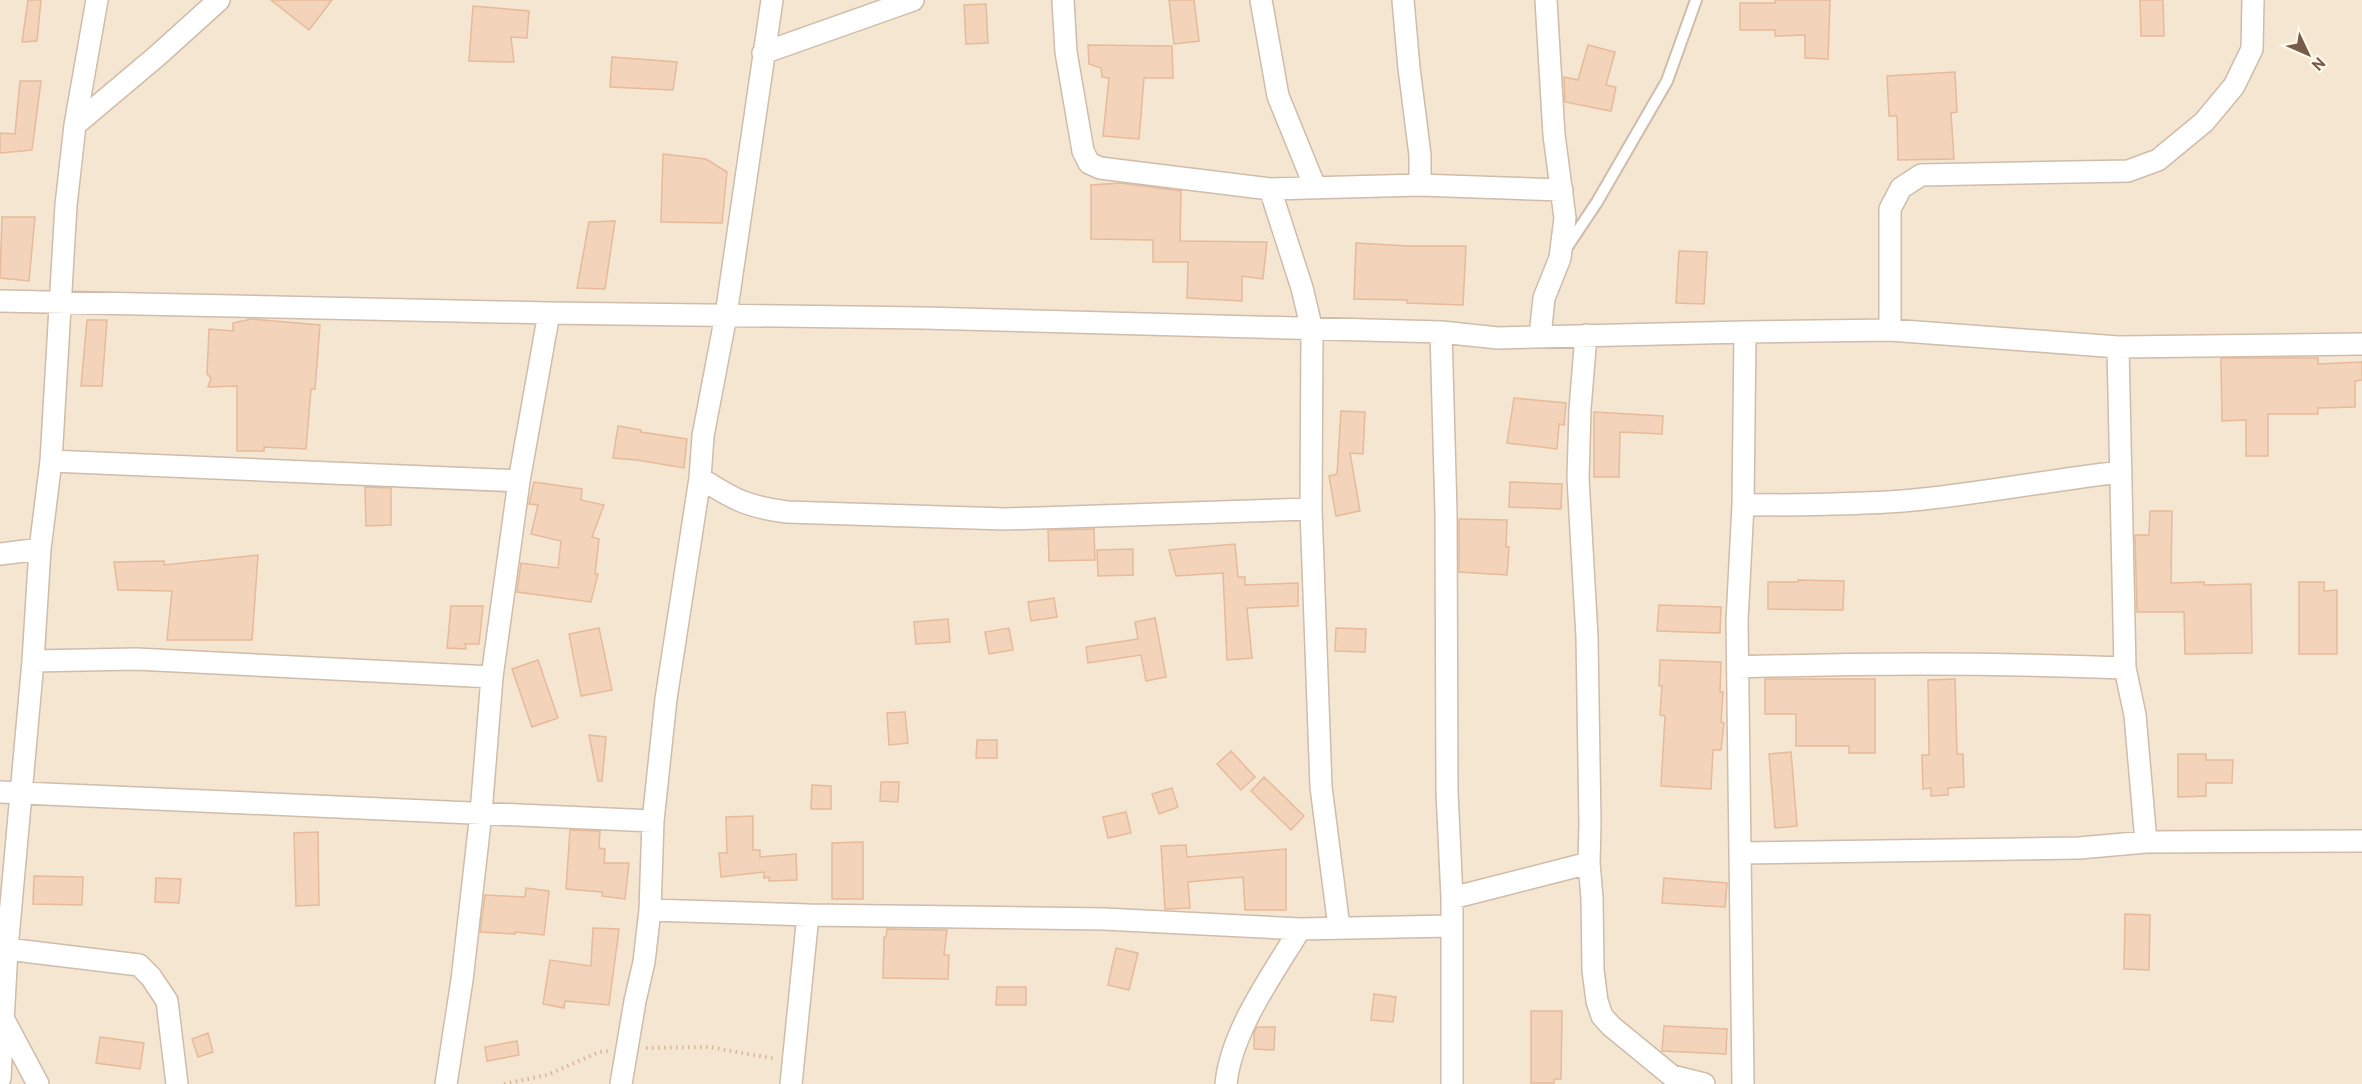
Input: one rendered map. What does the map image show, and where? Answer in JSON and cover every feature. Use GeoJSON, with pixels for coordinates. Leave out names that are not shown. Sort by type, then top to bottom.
{"type":"FeatureCollection","features":[{"type":"Feature","properties":{"kind":"street"},"geometry":{"type":"LineString","coordinates":[[0,1078],[8,949],[10,792],[33,661],[40,549],[51,461],[66,205],[75,126],[97,0]]}},
{"type":"Feature","properties":{"kind":"street"},"geometry":{"type":"LineString","coordinates":[[75,126],[219,0]]}},
{"type":"Feature","properties":{"kind":"street"},"geometry":{"type":"LineString","coordinates":[[621,1084],[644,962],[650,910],[653,821],[666,699],[700,478],[703,436],[726,315],[772,0]]}},
{"type":"Feature","properties":{"kind":"street"},"geometry":{"type":"LineString","coordinates":[[763,53],[913,0]]}},
{"type":"Feature","properties":{"kind":"street"},"geometry":{"type":"LineString","coordinates":[[1064,0],[1066,52],[1083,151],[1089,163],[1100,168],[1270,189],[1420,185],[1562,190]]}},
{"type":"Feature","properties":{"kind":"street"},"geometry":{"type":"LineString","coordinates":[[1261,0],[1278,96],[1315,187]]}},
{"type":"Feature","properties":{"kind":"street"},"geometry":{"type":"LineString","coordinates":[[1403,0],[1420,155],[1420,185]]}},
{"type":"Feature","properties":{"kind":"street"},"geometry":{"type":"LineString","coordinates":[[1540,336],[1544,298],[1560,258],[1565,218],[1554,135],[1546,0]]}},
{"type":"Feature","properties":{"kind":"street"},"geometry":{"type":"LineString","coordinates":[[1890,330],[1890,209],[1901,188],[1921,176],[2128,171],[2158,160],[2204,122],[2234,86],[2252,49],[2253,0]]}},
{"type":"Feature","properties":{"kind":"street"},"geometry":{"type":"LineString","coordinates":[[1270,189],[1302,288],[1312,330],[1311,509],[1321,787],[1339,927]]}},
{"type":"Feature","properties":{"kind":"street"},"geometry":{"type":"LineString","coordinates":[[0,301],[549,313],[923,318],[1441,332],[1498,338],[1890,330],[2118,346],[2362,344]]}},
{"type":"Feature","properties":{"kind":"street"},"geometry":{"type":"LineString","coordinates":[[446,1084],[462,980],[481,813],[492,677],[519,482],[549,313]]}},
{"type":"Feature","properties":{"kind":"street"},"geometry":{"type":"LineString","coordinates":[[1441,332],[1446,512],[1448,792],[1452,898],[1452,1084]]}},
{"type":"Feature","properties":{"kind":"street"},"geometry":{"type":"LineString","coordinates":[[1743,1084],[1737,621],[1743,505],[1745,332]]}},
{"type":"Feature","properties":{"kind":"street"},"geometry":{"type":"LineString","coordinates":[[1586,335],[1580,409],[1578,478],[1587,637],[1589,864],[1593,970],[1602,1016],[1671,1076],[1704,1084]]}},
{"type":"Feature","properties":{"kind":"street"},"geometry":{"type":"LineString","coordinates":[[2118,346],[2125,668],[2135,715],[2146,842]]}},
{"type":"Feature","properties":{"kind":"street"},"geometry":{"type":"LineString","coordinates":[[51,461],[519,482]]}},
{"type":"Feature","properties":{"kind":"street"},"geometry":{"type":"LineString","coordinates":[[1743,505],[1839,504],[1904,500],[1991,491],[2121,472]]}},
{"type":"Feature","properties":{"kind":"street"},"geometry":{"type":"LineString","coordinates":[[700,478],[732,499],[759,509],[787,512],[1005,519],[1311,509]]}},
{"type":"Feature","properties":{"kind":"street"},"geometry":{"type":"LineString","coordinates":[[0,554],[40,549]]}},
{"type":"Feature","properties":{"kind":"street"},"geometry":{"type":"LineString","coordinates":[[33,661],[136,659],[492,677]]}},
{"type":"Feature","properties":{"kind":"street"},"geometry":{"type":"LineString","coordinates":[[1738,667],[2010,664],[2125,668]]}},
{"type":"Feature","properties":{"kind":"street"},"geometry":{"type":"LineString","coordinates":[[10,792],[653,821]]}},
{"type":"Feature","properties":{"kind":"street"},"geometry":{"type":"LineString","coordinates":[[1740,853],[2079,848],[2146,842],[2362,841]]}},
{"type":"Feature","properties":{"kind":"street"},"geometry":{"type":"LineString","coordinates":[[1452,898],[1589,864]]}},
{"type":"Feature","properties":{"kind":"street"},"geometry":{"type":"LineString","coordinates":[[650,910],[1104,920],[1300,929],[1451,926]]}},
{"type":"Feature","properties":{"kind":"street"},"geometry":{"type":"LineString","coordinates":[[791,1084],[808,915]]}},
{"type":"Feature","properties":{"kind":"street"},"geometry":{"type":"LineString","coordinates":[[1226,1084],[1227,1073],[1242,1029],[1300,929]]}},
{"type":"Feature","properties":{"kind":"street"},"geometry":{"type":"LineString","coordinates":[[8,949],[139,965],[151,977],[167,1001],[177,1084]]}},
{"type":"Feature","properties":{"kind":"street"},"geometry":{"type":"LineString","coordinates":[[4,1020],[38,1084]]}},
{"type":"Feature","properties":{"kind":"lane"},"geometry":{"type":"LineString","coordinates":[[1560,258],[1597,202],[1666,81],[1696,0]]}},
{"type":"Feature","properties":{"kind":"path"},"geometry":{"type":"LineString","coordinates":[[504,1084],[547,1075],[599,1052],[627,1049],[709,1047],[794,1062]]}},
{"type":"Feature","properties":{"kind":"shaded area"},"geometry":{"type":"Polygon","coordinates":[[[0,0],[2362,0],[2362,1084],[0,1084],[0,0]]]}},
{"type":"Feature","properties":{"kind":"building"},"geometry":{"type":"Polygon","coordinates":[[[28,0],[41,0],[37,41],[22,42],[28,0]]]}},
{"type":"Feature","properties":{"kind":"building"},"geometry":{"type":"Polygon","coordinates":[[[271,0],[332,0],[309,30],[271,0]]]}},
{"type":"Feature","properties":{"kind":"building"},"geometry":{"type":"Polygon","coordinates":[[[1169,0],[1194,0],[1199,41],[1174,44],[1169,0]]]}},
{"type":"Feature","properties":{"kind":"building"},"geometry":{"type":"Polygon","coordinates":[[[1775,0],[1830,0],[1828,59],[1805,58],[1805,35],[1775,36],[1775,30],[1740,30],[1740,3],[1775,3],[1775,0]]]}},
{"type":"Feature","properties":{"kind":"building"},"geometry":{"type":"Polygon","coordinates":[[[2140,0],[2163,0],[2164,36],[2141,36],[2140,0]]]}},
{"type":"Feature","properties":{"kind":"building"},"geometry":{"type":"Polygon","coordinates":[[[986,4],[988,43],[966,44],[964,5],[986,4]]]}},
{"type":"Feature","properties":{"kind":"building"},"geometry":{"type":"Polygon","coordinates":[[[473,6],[529,11],[527,38],[511,37],[514,62],[469,61],[473,6]]]}},
{"type":"Feature","properties":{"kind":"building"},"geometry":{"type":"Polygon","coordinates":[[[1088,45],[1172,46],[1173,78],[1144,78],[1139,139],[1103,136],[1109,78],[1102,77],[1101,68],[1089,64],[1088,45]]]}},
{"type":"Feature","properties":{"kind":"building"},"geometry":{"type":"Polygon","coordinates":[[[1588,45],[1615,52],[1606,85],[1616,87],[1611,111],[1565,102],[1564,77],[1578,80],[1588,45]]]}},
{"type":"Feature","properties":{"kind":"building"},"geometry":{"type":"Polygon","coordinates":[[[612,57],[677,62],[673,90],[610,87],[612,57]]]}},
{"type":"Feature","properties":{"kind":"building"},"geometry":{"type":"Polygon","coordinates":[[[1955,72],[1957,112],[1951,113],[1954,159],[1898,160],[1897,116],[1889,116],[1887,76],[1955,72]]]}},
{"type":"Feature","properties":{"kind":"building"},"geometry":{"type":"Polygon","coordinates":[[[20,81],[41,81],[32,150],[0,153],[0,133],[15,134],[20,81]]]}},
{"type":"Feature","properties":{"kind":"building"},"geometry":{"type":"Polygon","coordinates":[[[663,154],[706,159],[727,172],[722,223],[661,222],[663,154]]]}},
{"type":"Feature","properties":{"kind":"building"},"geometry":{"type":"Polygon","coordinates":[[[1120,183],[1181,191],[1180,241],[1267,242],[1263,279],[1242,276],[1242,301],[1187,298],[1188,262],[1153,262],[1153,240],[1091,239],[1091,185],[1120,183]]]}},
{"type":"Feature","properties":{"kind":"building"},"geometry":{"type":"Polygon","coordinates":[[[2,217],[35,217],[29,281],[0,278],[2,217]]]}},
{"type":"Feature","properties":{"kind":"building"},"geometry":{"type":"Polygon","coordinates":[[[615,221],[605,289],[577,288],[589,222],[615,221]]]}},
{"type":"Feature","properties":{"kind":"building"},"geometry":{"type":"Polygon","coordinates":[[[1356,243],[1466,246],[1463,305],[1407,303],[1407,300],[1354,299],[1356,243]]]}},
{"type":"Feature","properties":{"kind":"building"},"geometry":{"type":"Polygon","coordinates":[[[1679,251],[1707,252],[1704,304],[1676,303],[1679,251]]]}},
{"type":"Feature","properties":{"kind":"building"},"geometry":{"type":"Polygon","coordinates":[[[251,319],[320,325],[315,389],[311,389],[306,449],[264,447],[264,451],[237,451],[237,386],[208,387],[211,378],[207,374],[209,329],[233,331],[233,323],[251,319]]]}},
{"type":"Feature","properties":{"kind":"building"},"geometry":{"type":"Polygon","coordinates":[[[87,320],[107,320],[102,386],[81,386],[87,320]]]}},
{"type":"Feature","properties":{"kind":"building"},"geometry":{"type":"Polygon","coordinates":[[[2221,358],[2318,358],[2318,364],[2362,362],[2362,380],[2355,381],[2355,407],[2318,408],[2318,414],[2268,414],[2268,456],[2246,456],[2246,420],[2222,421],[2221,358]]]}},
{"type":"Feature","properties":{"kind":"building"},"geometry":{"type":"Polygon","coordinates":[[[1514,398],[1566,403],[1564,425],[1559,424],[1557,449],[1507,443],[1514,398]]]}},
{"type":"Feature","properties":{"kind":"building"},"geometry":{"type":"Polygon","coordinates":[[[1341,411],[1365,412],[1363,454],[1350,453],[1360,511],[1336,516],[1329,476],[1337,474],[1341,411]]]}},
{"type":"Feature","properties":{"kind":"building"},"geometry":{"type":"Polygon","coordinates":[[[1594,412],[1663,416],[1662,434],[1620,432],[1619,477],[1594,477],[1594,412]]]}},
{"type":"Feature","properties":{"kind":"building"},"geometry":{"type":"Polygon","coordinates":[[[618,426],[687,439],[684,468],[613,458],[618,426]]]}},
{"type":"Feature","properties":{"kind":"building"},"geometry":{"type":"Polygon","coordinates":[[[534,482],[582,489],[581,500],[604,505],[592,537],[599,539],[595,574],[598,574],[591,602],[517,592],[521,563],[558,568],[561,541],[531,534],[538,505],[529,504],[534,482]]]}},
{"type":"Feature","properties":{"kind":"building"},"geometry":{"type":"Polygon","coordinates":[[[1510,482],[1562,484],[1561,509],[1509,507],[1510,482]]]}},
{"type":"Feature","properties":{"kind":"building"},"geometry":{"type":"Polygon","coordinates":[[[365,487],[391,488],[391,525],[366,526],[365,487]]]}},
{"type":"Feature","properties":{"kind":"building"},"geometry":{"type":"Polygon","coordinates":[[[2150,511],[2172,511],[2171,583],[2251,584],[2252,653],[2185,654],[2184,612],[2137,612],[2135,535],[2149,535],[2150,511]]]}},
{"type":"Feature","properties":{"kind":"building"},"geometry":{"type":"Polygon","coordinates":[[[1459,519],[1507,520],[1506,547],[1509,547],[1507,575],[1459,572],[1459,519]]]}},
{"type":"Feature","properties":{"kind":"building"},"geometry":{"type":"Polygon","coordinates":[[[1094,529],[1095,560],[1049,561],[1048,530],[1094,529]]]}},
{"type":"Feature","properties":{"kind":"building"},"geometry":{"type":"Polygon","coordinates":[[[1235,544],[1238,577],[1245,577],[1245,585],[1298,583],[1298,606],[1247,608],[1252,658],[1227,660],[1223,573],[1176,576],[1169,550],[1235,544]]]}},
{"type":"Feature","properties":{"kind":"building"},"geometry":{"type":"Polygon","coordinates":[[[1133,549],[1133,575],[1098,576],[1097,550],[1133,549]]]}},
{"type":"Feature","properties":{"kind":"building"},"geometry":{"type":"Polygon","coordinates":[[[258,555],[252,640],[167,640],[172,591],[118,590],[114,562],[164,561],[164,565],[258,555]]]}},
{"type":"Feature","properties":{"kind":"building"},"geometry":{"type":"Polygon","coordinates":[[[1798,580],[1844,581],[1843,610],[1768,609],[1768,582],[1798,582],[1798,580]]]}},
{"type":"Feature","properties":{"kind":"building"},"geometry":{"type":"Polygon","coordinates":[[[2299,582],[2324,582],[2324,591],[2337,590],[2337,654],[2299,654],[2299,582]]]}},
{"type":"Feature","properties":{"kind":"building"},"geometry":{"type":"Polygon","coordinates":[[[1054,598],[1057,617],[1031,621],[1028,602],[1054,598]]]}},
{"type":"Feature","properties":{"kind":"building"},"geometry":{"type":"Polygon","coordinates":[[[1659,605],[1721,607],[1720,633],[1657,631],[1659,605]]]}},
{"type":"Feature","properties":{"kind":"building"},"geometry":{"type":"Polygon","coordinates":[[[451,606],[483,606],[479,644],[465,644],[466,649],[447,648],[451,606]]]}},
{"type":"Feature","properties":{"kind":"building"},"geometry":{"type":"Polygon","coordinates":[[[1155,618],[1166,677],[1146,681],[1141,655],[1088,663],[1086,647],[1138,639],[1135,622],[1155,618]]]}},
{"type":"Feature","properties":{"kind":"building"},"geometry":{"type":"Polygon","coordinates":[[[948,619],[950,642],[916,644],[914,622],[948,619]]]}},
{"type":"Feature","properties":{"kind":"building"},"geometry":{"type":"Polygon","coordinates":[[[599,628],[612,690],[581,696],[569,634],[599,628]]]}},
{"type":"Feature","properties":{"kind":"building"},"geometry":{"type":"Polygon","coordinates":[[[1009,628],[1013,650],[989,654],[985,632],[1009,628]]]}},
{"type":"Feature","properties":{"kind":"building"},"geometry":{"type":"Polygon","coordinates":[[[1336,628],[1366,629],[1365,652],[1335,651],[1336,628]]]}},
{"type":"Feature","properties":{"kind":"building"},"geometry":{"type":"Polygon","coordinates":[[[538,660],[558,718],[532,727],[512,669],[538,660]]]}},
{"type":"Feature","properties":{"kind":"building"},"geometry":{"type":"Polygon","coordinates":[[[1660,660],[1721,662],[1720,692],[1723,692],[1721,722],[1724,723],[1721,750],[1713,750],[1711,789],[1661,786],[1665,716],[1660,715],[1662,686],[1659,686],[1660,660]]]}},
{"type":"Feature","properties":{"kind":"building"},"geometry":{"type":"Polygon","coordinates":[[[1765,679],[1875,679],[1875,753],[1849,753],[1849,746],[1796,746],[1796,714],[1765,714],[1765,679]]]}},
{"type":"Feature","properties":{"kind":"building"},"geometry":{"type":"Polygon","coordinates":[[[1955,679],[1957,754],[1963,754],[1964,787],[1948,788],[1948,795],[1931,796],[1931,788],[1923,789],[1922,755],[1929,755],[1928,680],[1955,679]]]}},
{"type":"Feature","properties":{"kind":"building"},"geometry":{"type":"Polygon","coordinates":[[[905,712],[908,743],[889,745],[887,713],[905,712]]]}},
{"type":"Feature","properties":{"kind":"building"},"geometry":{"type":"Polygon","coordinates":[[[589,735],[606,737],[602,781],[598,781],[589,735]]]}},
{"type":"Feature","properties":{"kind":"building"},"geometry":{"type":"Polygon","coordinates":[[[977,740],[997,740],[997,758],[976,758],[977,740]]]}},
{"type":"Feature","properties":{"kind":"building"},"geometry":{"type":"Polygon","coordinates":[[[1231,751],[1255,777],[1241,790],[1217,764],[1231,751]]]}},
{"type":"Feature","properties":{"kind":"building"},"geometry":{"type":"Polygon","coordinates":[[[1791,752],[1797,826],[1775,828],[1769,754],[1791,752]]]}},
{"type":"Feature","properties":{"kind":"building"},"geometry":{"type":"Polygon","coordinates":[[[2178,754],[2206,754],[2206,760],[2233,760],[2232,783],[2206,783],[2206,796],[2178,797],[2178,754]]]}},
{"type":"Feature","properties":{"kind":"building"},"geometry":{"type":"Polygon","coordinates":[[[1264,777],[1304,816],[1291,830],[1251,791],[1264,777]]]}},
{"type":"Feature","properties":{"kind":"building"},"geometry":{"type":"Polygon","coordinates":[[[881,782],[899,782],[898,802],[880,801],[881,782]]]}},
{"type":"Feature","properties":{"kind":"building"},"geometry":{"type":"Polygon","coordinates":[[[812,785],[831,786],[831,809],[811,809],[812,785]]]}},
{"type":"Feature","properties":{"kind":"building"},"geometry":{"type":"Polygon","coordinates":[[[1172,788],[1178,807],[1159,814],[1152,794],[1172,788]]]}},
{"type":"Feature","properties":{"kind":"building"},"geometry":{"type":"Polygon","coordinates":[[[1126,812],[1131,833],[1108,838],[1103,817],[1126,812]]]}},
{"type":"Feature","properties":{"kind":"building"},"geometry":{"type":"Polygon","coordinates":[[[753,816],[753,850],[760,850],[760,857],[796,854],[797,880],[769,881],[769,877],[764,878],[764,872],[721,877],[719,853],[727,853],[726,817],[753,816]]]}},
{"type":"Feature","properties":{"kind":"building"},"geometry":{"type":"Polygon","coordinates":[[[570,830],[600,831],[599,848],[605,849],[604,863],[629,863],[625,899],[602,896],[602,892],[566,889],[570,830]]]}},
{"type":"Feature","properties":{"kind":"building"},"geometry":{"type":"Polygon","coordinates":[[[318,832],[319,905],[296,906],[294,833],[318,832]]]}},
{"type":"Feature","properties":{"kind":"building"},"geometry":{"type":"Polygon","coordinates":[[[863,842],[863,899],[832,899],[832,843],[863,842]]]}},
{"type":"Feature","properties":{"kind":"building"},"geometry":{"type":"Polygon","coordinates":[[[1186,845],[1187,857],[1286,849],[1286,910],[1245,910],[1243,877],[1188,882],[1190,908],[1165,909],[1161,846],[1186,845]]]}},
{"type":"Feature","properties":{"kind":"building"},"geometry":{"type":"Polygon","coordinates":[[[34,876],[83,877],[82,905],[33,904],[34,876]]]}},
{"type":"Feature","properties":{"kind":"building"},"geometry":{"type":"Polygon","coordinates":[[[156,878],[181,879],[179,903],[155,902],[156,878]]]}},
{"type":"Feature","properties":{"kind":"building"},"geometry":{"type":"Polygon","coordinates":[[[1664,878],[1727,883],[1725,907],[1662,903],[1664,878]]]}},
{"type":"Feature","properties":{"kind":"building"},"geometry":{"type":"Polygon","coordinates":[[[526,888],[549,891],[544,935],[480,932],[485,895],[525,897],[526,888]]]}},
{"type":"Feature","properties":{"kind":"building"},"geometry":{"type":"Polygon","coordinates":[[[2125,914],[2150,915],[2149,970],[2124,969],[2125,914]]]}},
{"type":"Feature","properties":{"kind":"building"},"geometry":{"type":"Polygon","coordinates":[[[593,928],[619,929],[609,1005],[565,1001],[564,1008],[543,1004],[550,960],[591,966],[593,928]]]}},
{"type":"Feature","properties":{"kind":"building"},"geometry":{"type":"Polygon","coordinates":[[[887,929],[947,930],[944,955],[949,955],[948,979],[883,978],[884,937],[886,937],[887,929]]]}},
{"type":"Feature","properties":{"kind":"building"},"geometry":{"type":"Polygon","coordinates":[[[1116,948],[1138,953],[1129,990],[1108,985],[1116,948]]]}},
{"type":"Feature","properties":{"kind":"building"},"geometry":{"type":"Polygon","coordinates":[[[997,987],[1026,987],[1026,1005],[996,1005],[997,987]]]}},
{"type":"Feature","properties":{"kind":"building"},"geometry":{"type":"Polygon","coordinates":[[[1374,994],[1396,997],[1393,1022],[1371,1020],[1374,994]]]}},
{"type":"Feature","properties":{"kind":"building"},"geometry":{"type":"Polygon","coordinates":[[[1531,1011],[1562,1011],[1561,1079],[1554,1079],[1554,1083],[1531,1083],[1531,1011]]]}},
{"type":"Feature","properties":{"kind":"building"},"geometry":{"type":"Polygon","coordinates":[[[1664,1026],[1727,1029],[1726,1054],[1662,1051],[1664,1026]]]}},
{"type":"Feature","properties":{"kind":"building"},"geometry":{"type":"Polygon","coordinates":[[[1257,1027],[1275,1027],[1274,1050],[1254,1049],[1254,1033],[1257,1027]]]}},
{"type":"Feature","properties":{"kind":"building"},"geometry":{"type":"Polygon","coordinates":[[[208,1033],[213,1052],[198,1057],[192,1039],[208,1033]]]}},
{"type":"Feature","properties":{"kind":"building"},"geometry":{"type":"Polygon","coordinates":[[[100,1037],[144,1043],[140,1069],[96,1063],[100,1037]]]}},
{"type":"Feature","properties":{"kind":"building"},"geometry":{"type":"Polygon","coordinates":[[[517,1041],[519,1055],[487,1061],[485,1047],[517,1041]]]}}]}
